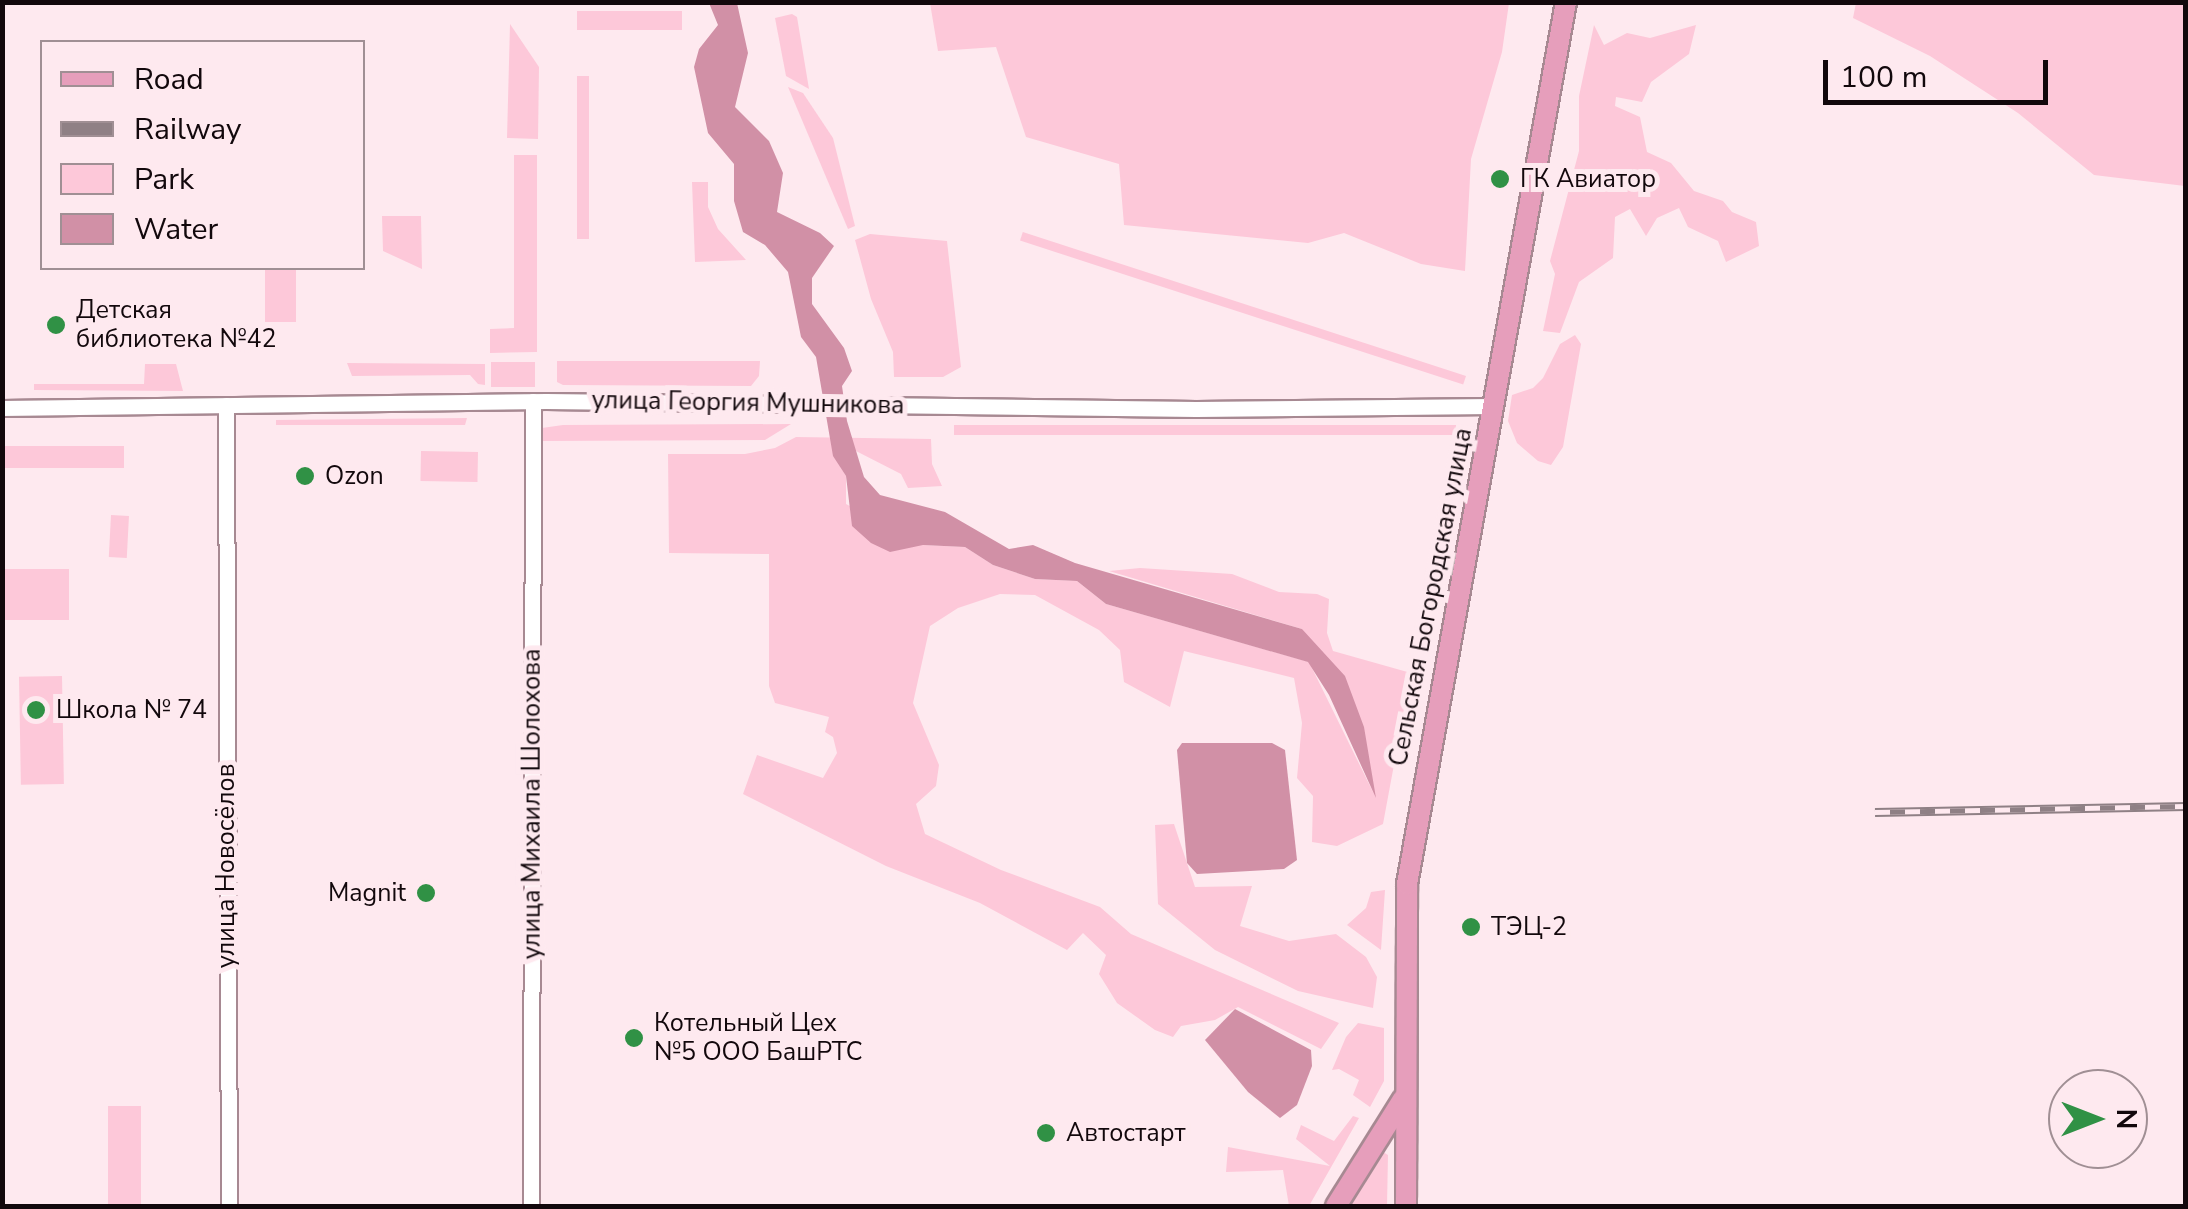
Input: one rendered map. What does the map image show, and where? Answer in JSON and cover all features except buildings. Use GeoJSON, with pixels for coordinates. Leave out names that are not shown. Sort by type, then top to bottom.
{"type":"FeatureCollection","features":[{"type":"Feature","properties":{"kind":"main road","name":"Сельская Богородская улица"},"geometry":{"type":"LineString","coordinates":[[1406,1206],[1407,884],[1566,2]]}},
{"type":"Feature","properties":{"kind":"main road"},"geometry":{"type":"LineString","coordinates":[[1336,1206],[1404,1097]]}},
{"type":"Feature","properties":{"kind":"street","name":"улица Георгия Мушникова"},"geometry":{"type":"LineString","coordinates":[[2,408],[533,401],[1196,409],[1493,406]]}},
{"type":"Feature","properties":{"kind":"street","name":"улица Михаила Шолохова"},"geometry":{"type":"LineString","coordinates":[[531,1206],[533,401]]}},
{"type":"Feature","properties":{"kind":"street","name":"улица Новосёлов"},"geometry":{"type":"LineString","coordinates":[[226,405],[229,1206]]}},
{"type":"Feature","properties":{"kind":"green space"},"geometry":{"type":"Polygon","coordinates":[[[930,3],[1509,3],[1502,52],[1471,159],[1465,271],[1421,264],[1344,233],[1308,243],[1124,225],[1119,164],[1026,137],[996,47],[938,51],[930,3]]]}},
{"type":"Feature","properties":{"kind":"green space"},"geometry":{"type":"Polygon","coordinates":[[[1856,3],[2185,3],[2185,186],[2094,175],[2018,113],[1930,56],[1853,18],[1856,3]]]}},
{"type":"Feature","properties":{"kind":"green space"},"geometry":{"type":"Polygon","coordinates":[[[577,11],[682,11],[682,30],[577,30],[577,11]]]}},
{"type":"Feature","properties":{"kind":"green space"},"geometry":{"type":"Polygon","coordinates":[[[792,14],[797,17],[809,89],[786,76],[775,18],[792,14]]]}},
{"type":"Feature","properties":{"kind":"green space"},"geometry":{"type":"Polygon","coordinates":[[[510,24],[539,67],[538,139],[507,138],[510,24]]]}},
{"type":"Feature","properties":{"kind":"green space"},"geometry":{"type":"Polygon","coordinates":[[[1594,25],[1604,45],[1627,33],[1650,38],[1696,25],[1689,54],[1651,82],[1642,102],[1616,97],[1615,106],[1640,117],[1647,152],[1671,163],[1694,191],[1723,201],[1732,212],[1756,222],[1759,246],[1726,262],[1718,241],[1688,227],[1679,208],[1657,218],[1646,236],[1630,209],[1615,217],[1613,258],[1579,282],[1560,333],[1543,331],[1555,274],[1550,261],[1579,151],[1579,96],[1594,25]]]}},
{"type":"Feature","properties":{"kind":"green space"},"geometry":{"type":"Polygon","coordinates":[[[577,76],[589,76],[589,239],[577,239],[577,76]]]}},
{"type":"Feature","properties":{"kind":"green space"},"geometry":{"type":"Polygon","coordinates":[[[788,87],[803,93],[833,138],[855,226],[848,229],[788,87]]]}},
{"type":"Feature","properties":{"kind":"green space"},"geometry":{"type":"Polygon","coordinates":[[[514,155],[537,155],[537,352],[490,353],[490,329],[514,328],[514,155]]]}},
{"type":"Feature","properties":{"kind":"green space"},"geometry":{"type":"Polygon","coordinates":[[[692,182],[708,182],[708,207],[718,229],[746,260],[695,262],[692,182]]]}},
{"type":"Feature","properties":{"kind":"green space"},"geometry":{"type":"Polygon","coordinates":[[[382,216],[421,216],[422,269],[383,251],[382,216]]]}},
{"type":"Feature","properties":{"kind":"green space"},"geometry":{"type":"Polygon","coordinates":[[[1023,232],[1466,376],[1463,385],[1020,241],[1023,232]]]}},
{"type":"Feature","properties":{"kind":"green space"},"geometry":{"type":"Polygon","coordinates":[[[870,234],[947,241],[961,367],[943,377],[894,377],[893,352],[871,299],[855,240],[870,234]]]}},
{"type":"Feature","properties":{"kind":"green space"},"geometry":{"type":"Polygon","coordinates":[[[265,270],[296,270],[296,322],[265,322],[265,270]]]}},
{"type":"Feature","properties":{"kind":"green space"},"geometry":{"type":"Polygon","coordinates":[[[1575,335],[1581,344],[1563,447],[1551,465],[1538,461],[1517,443],[1508,421],[1512,395],[1533,388],[1543,378],[1560,344],[1575,335]]]}},
{"type":"Feature","properties":{"kind":"green space"},"geometry":{"type":"Polygon","coordinates":[[[557,361],[760,361],[759,376],[751,386],[563,385],[557,382],[557,361]]]}},
{"type":"Feature","properties":{"kind":"green space"},"geometry":{"type":"Polygon","coordinates":[[[491,362],[535,362],[535,387],[491,387],[491,362]]]}},
{"type":"Feature","properties":{"kind":"green space"},"geometry":{"type":"Polygon","coordinates":[[[347,363],[485,364],[485,385],[478,384],[470,375],[352,376],[347,363]]]}},
{"type":"Feature","properties":{"kind":"green space"},"geometry":{"type":"Polygon","coordinates":[[[145,364],[176,364],[183,391],[34,390],[34,384],[144,384],[145,364]]]}},
{"type":"Feature","properties":{"kind":"green space"},"geometry":{"type":"Polygon","coordinates":[[[467,418],[465,425],[276,425],[276,420],[467,418]]]}},
{"type":"Feature","properties":{"kind":"green space"},"geometry":{"type":"Polygon","coordinates":[[[791,424],[765,440],[542,441],[542,428],[563,425],[791,424]]]}},
{"type":"Feature","properties":{"kind":"green space"},"geometry":{"type":"Polygon","coordinates":[[[954,425],[1456,425],[1456,435],[954,435],[954,425]]]}},
{"type":"Feature","properties":{"kind":"green space"},"geometry":{"type":"Polygon","coordinates":[[[796,437],[931,439],[932,464],[942,486],[908,488],[901,474],[856,451],[838,463],[846,476],[846,504],[923,545],[965,547],[993,565],[1035,579],[1077,581],[1106,604],[1309,662],[1374,794],[1302,629],[1109,571],[1140,568],[1232,574],[1279,592],[1317,594],[1329,599],[1327,633],[1333,651],[1411,673],[1383,824],[1337,846],[1312,842],[1313,796],[1297,778],[1302,723],[1294,678],[1184,651],[1170,707],[1124,682],[1120,650],[1099,630],[1035,595],[1000,594],[958,608],[930,626],[913,703],[939,765],[936,786],[916,804],[925,834],[1001,870],[1100,907],[1131,934],[1339,1023],[1321,1049],[1238,1007],[1215,1020],[1181,1026],[1173,1037],[1155,1030],[1117,1003],[1099,974],[1106,955],[1083,933],[1067,950],[980,903],[886,866],[743,794],[757,755],[823,778],[837,753],[833,737],[825,732],[829,717],[775,703],[769,686],[769,554],[669,553],[668,454],[745,454],[775,448],[796,437]]]}},
{"type":"Feature","properties":{"kind":"green space"},"geometry":{"type":"Polygon","coordinates":[[[3,446],[124,446],[124,468],[3,468],[3,446]]]}},
{"type":"Feature","properties":{"kind":"green space"},"geometry":{"type":"Polygon","coordinates":[[[421,451],[478,452],[477,482],[420,481],[421,451]]]}},
{"type":"Feature","properties":{"kind":"green space"},"geometry":{"type":"Polygon","coordinates":[[[111,515],[129,516],[127,558],[109,557],[111,515]]]}},
{"type":"Feature","properties":{"kind":"green space"},"geometry":{"type":"Polygon","coordinates":[[[3,569],[69,569],[69,620],[3,620],[3,569]]]}},
{"type":"Feature","properties":{"kind":"green space"},"geometry":{"type":"Polygon","coordinates":[[[62,676],[64,784],[21,785],[19,677],[62,676]]]}},
{"type":"Feature","properties":{"kind":"green space"},"geometry":{"type":"Polygon","coordinates":[[[1174,824],[1195,887],[1252,886],[1240,926],[1289,941],[1336,934],[1366,957],[1377,977],[1373,1008],[1298,991],[1215,950],[1158,904],[1155,825],[1174,824]]]}},
{"type":"Feature","properties":{"kind":"green space"},"geometry":{"type":"Polygon","coordinates":[[[1385,890],[1381,950],[1347,925],[1366,908],[1371,892],[1385,890]]]}},
{"type":"Feature","properties":{"kind":"green space"},"geometry":{"type":"Polygon","coordinates":[[[1358,1023],[1384,1028],[1384,1081],[1370,1107],[1353,1095],[1359,1080],[1339,1069],[1332,1070],[1346,1037],[1358,1023]]]}},
{"type":"Feature","properties":{"kind":"green space"},"geometry":{"type":"Polygon","coordinates":[[[108,1106],[141,1106],[141,1206],[108,1206],[108,1106]]]}},
{"type":"Feature","properties":{"kind":"green space"},"geometry":{"type":"Polygon","coordinates":[[[1353,1116],[1359,1118],[1309,1206],[1289,1206],[1283,1170],[1226,1172],[1228,1147],[1330,1166],[1296,1139],[1301,1125],[1334,1141],[1353,1116]]]}},
{"type":"Feature","properties":{"kind":"green space"},"geometry":{"type":"Polygon","coordinates":[[[1383,1152],[1388,1155],[1387,1206],[1348,1206],[1383,1152]]]}},
{"type":"Feature","properties":{"kind":"water"},"geometry":{"type":"Polygon","coordinates":[[[709,3],[737,3],[748,53],[735,107],[769,141],[783,173],[777,212],[820,233],[834,246],[812,278],[812,304],[844,348],[852,371],[842,386],[847,421],[864,477],[880,495],[945,512],[1009,549],[1033,545],[1075,563],[1302,629],[1345,676],[1364,727],[1376,798],[1329,695],[1308,662],[1106,604],[1077,581],[1035,579],[993,565],[965,547],[923,545],[890,552],[871,543],[852,526],[846,476],[833,456],[816,357],[801,337],[788,272],[765,245],[743,232],[734,201],[734,164],[708,133],[694,67],[699,49],[718,25],[709,3]]]}},
{"type":"Feature","properties":{"kind":"water"},"geometry":{"type":"Polygon","coordinates":[[[1182,743],[1272,743],[1285,750],[1297,860],[1284,869],[1197,874],[1187,863],[1177,750],[1182,743]]]}},
{"type":"Feature","properties":{"kind":"water"},"geometry":{"type":"Polygon","coordinates":[[[1235,1009],[1311,1050],[1312,1066],[1297,1105],[1280,1118],[1248,1092],[1205,1040],[1235,1009]]]}},
{"type":"Feature","properties":{"kind":"railway"},"geometry":{"type":"LineString","coordinates":[[1875,812],[2186,806]]}},
{"type":"Feature","properties":{"kind":"place","name":"ГК Авиатор"},"geometry":{"type":"Point","coordinates":[1500,179]}},
{"type":"Feature","properties":{"kind":"place","name":"Детская библиотека №42"},"geometry":{"type":"Point","coordinates":[56,325]}},
{"type":"Feature","properties":{"kind":"place","name":"Ozon"},"geometry":{"type":"Point","coordinates":[305,476]}},
{"type":"Feature","properties":{"kind":"place","name":"Школа № 74"},"geometry":{"type":"Point","coordinates":[36,710]}},
{"type":"Feature","properties":{"kind":"place","name":"Magnit"},"geometry":{"type":"Point","coordinates":[426,893]}},
{"type":"Feature","properties":{"kind":"place","name":"ТЭЦ-2"},"geometry":{"type":"Point","coordinates":[1471,927]}},
{"type":"Feature","properties":{"kind":"place","name":"Котельный Цех №5 ООО БашРТС"},"geometry":{"type":"Point","coordinates":[634,1038]}},
{"type":"Feature","properties":{"kind":"place","name":"Автостарт"},"geometry":{"type":"Point","coordinates":[1046,1133]}}]}
